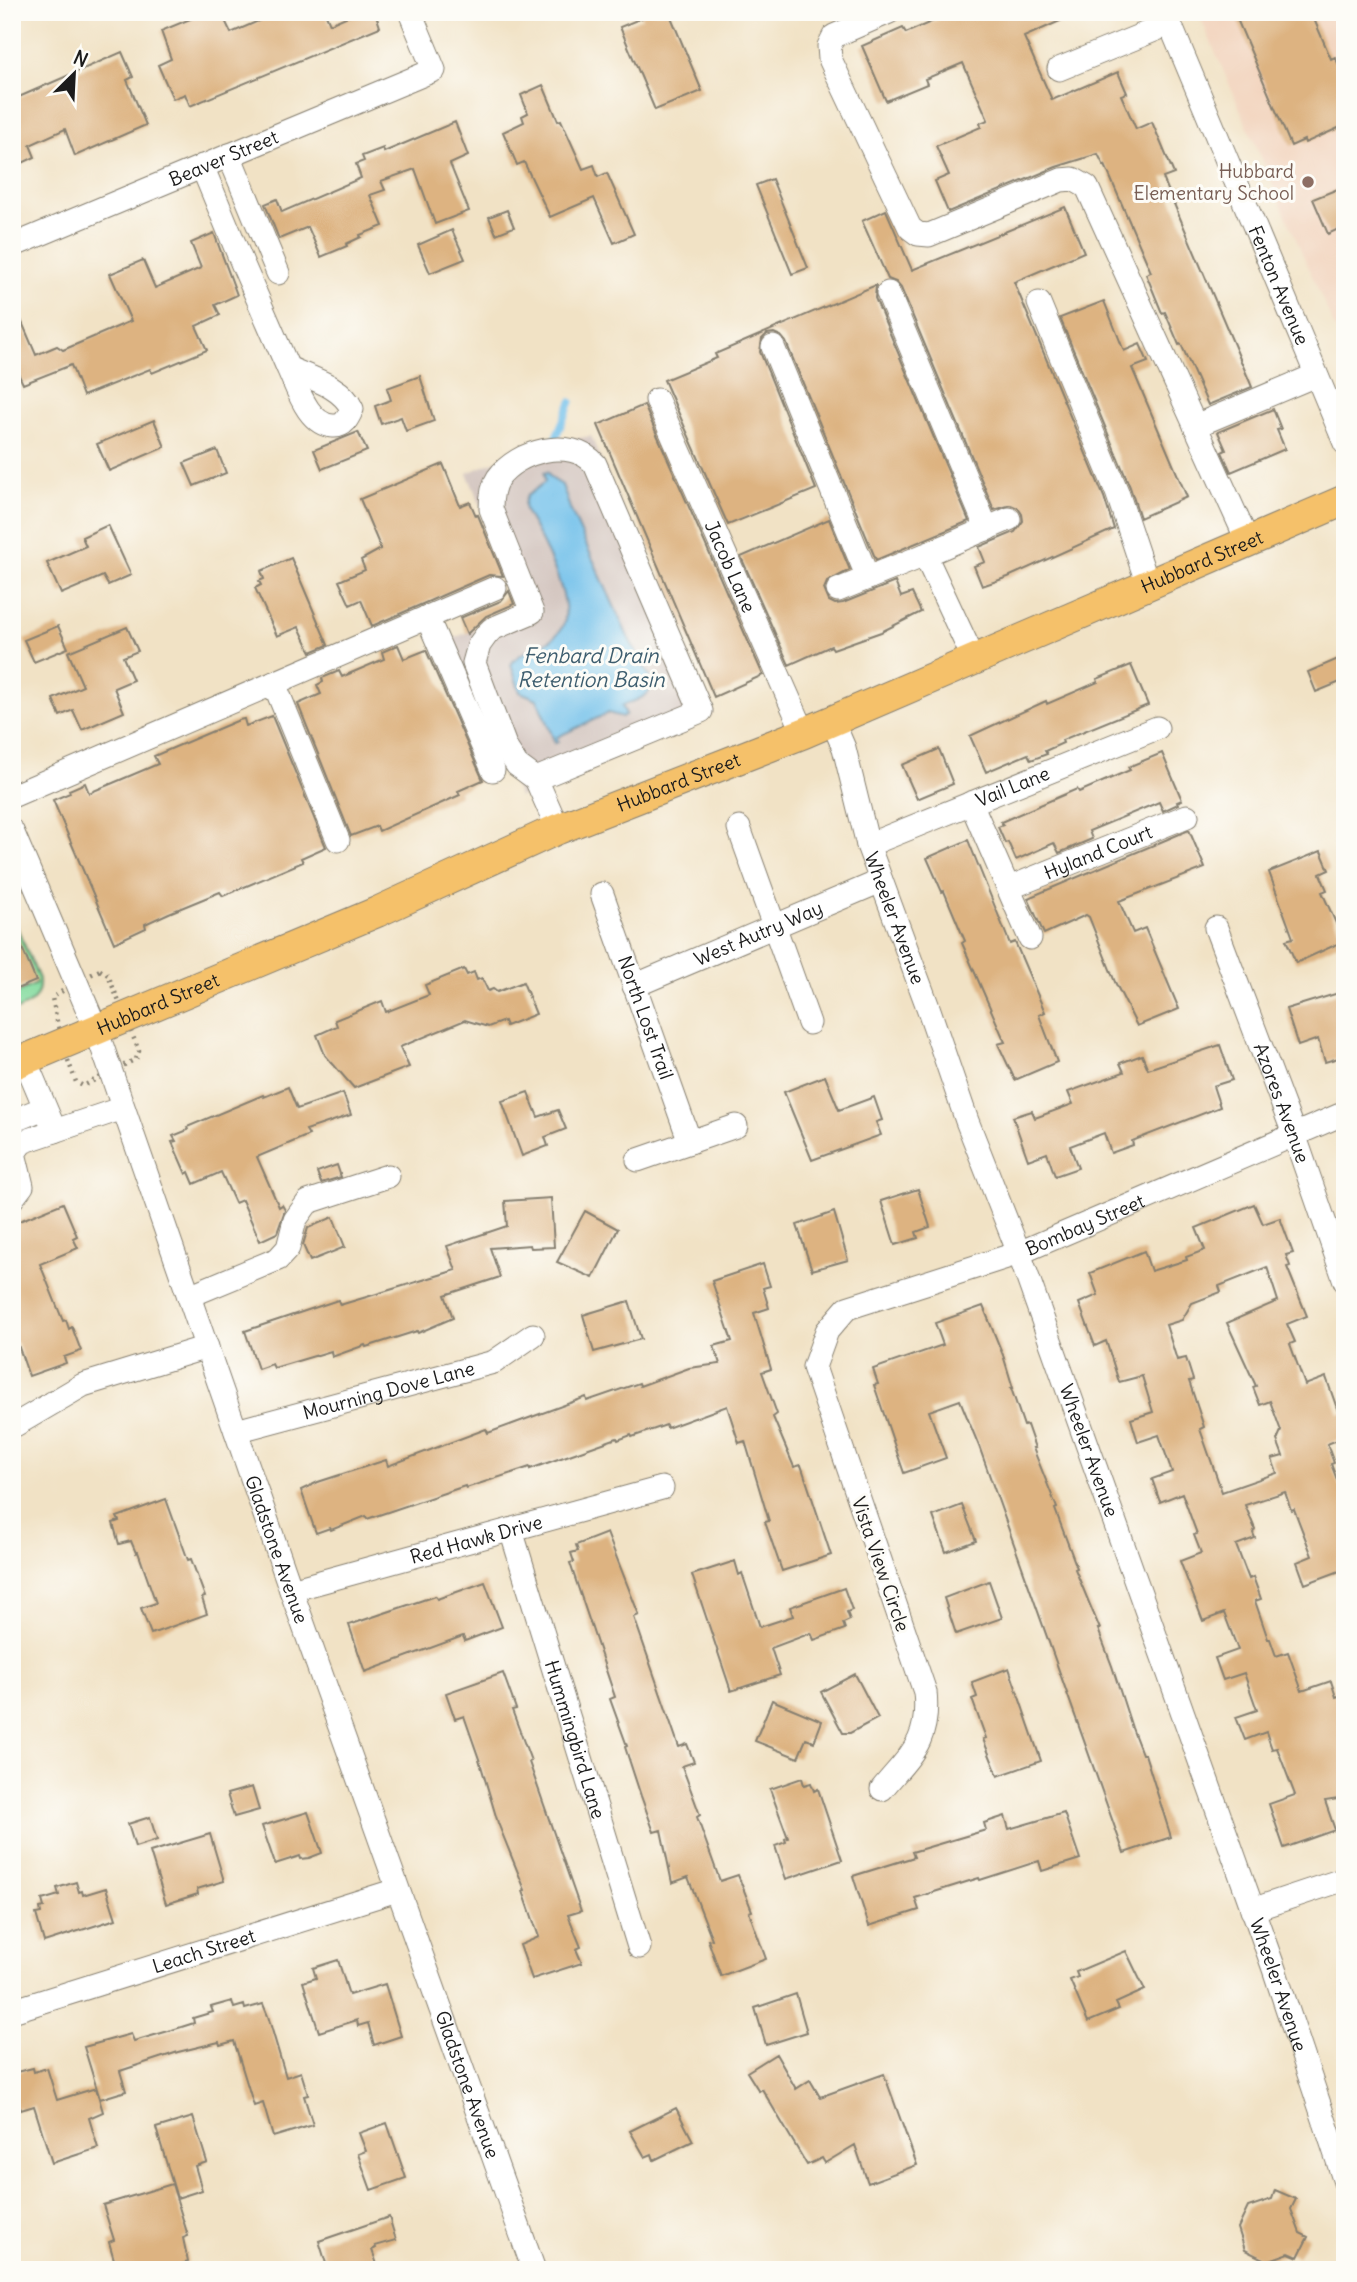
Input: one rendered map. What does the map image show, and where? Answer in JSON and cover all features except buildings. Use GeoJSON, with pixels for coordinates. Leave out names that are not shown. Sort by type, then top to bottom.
{"type":"FeatureCollection","features":[{"type":"Feature","properties":{"kind":"main road","name":"Hubbard Street"},"geometry":{"type":"LineString","coordinates":[[19,1062],[377,912],[558,829],[804,733],[1345,500]]}},
{"type":"Feature","properties":{"kind":"street","name":"Beaver Street"},"geometry":{"type":"LineString","coordinates":[[12,246],[434,70],[410,12]]}},
{"type":"Feature","properties":{"kind":"street"},"geometry":{"type":"LineString","coordinates":[[889,12],[834,36],[829,46],[830,59],[910,228],[918,234],[929,235],[1061,180],[1073,179],[1087,187],[1248,542]]}},
{"type":"Feature","properties":{"kind":"street"},"geometry":{"type":"LineString","coordinates":[[1059,69],[1167,18]]}},
{"type":"Feature","properties":{"kind":"street","name":"Fenton Avenue"},"geometry":{"type":"LineString","coordinates":[[1167,18],[1345,443]]}},
{"type":"Feature","properties":{"kind":"street"},"geometry":{"type":"LineString","coordinates":[[229,155],[278,273]]}},
{"type":"Feature","properties":{"kind":"street"},"geometry":{"type":"LineString","coordinates":[[202,166],[288,368]]}},
{"type":"Feature","properties":{"kind":"street"},"geometry":{"type":"LineString","coordinates":[[888,293],[987,529]]}},
{"type":"Feature","properties":{"kind":"street"},"geometry":{"type":"LineString","coordinates":[[1039,303],[1117,492],[1148,585]]}},
{"type":"Feature","properties":{"kind":"street"},"geometry":{"type":"LineString","coordinates":[[773,346],[868,578]]}},
{"type":"Feature","properties":{"kind":"street"},"geometry":{"type":"LineString","coordinates":[[1195,426],[1316,375]]}},
{"type":"Feature","properties":{"kind":"street","name":"Jacob Lane"},"geometry":{"type":"LineString","coordinates":[[657,400],[804,733]]}},
{"type":"Feature","properties":{"kind":"street"},"geometry":{"type":"LineString","coordinates":[[536,779],[701,711],[594,464],[584,454],[570,450],[541,452],[514,463],[497,480],[491,499],[494,519],[532,612],[492,629],[486,634],[475,655],[475,671],[506,748],[517,765],[536,779],[558,829]]}},
{"type":"Feature","properties":{"kind":"street"},"geometry":{"type":"LineString","coordinates":[[838,590],[1009,519]]}},
{"type":"Feature","properties":{"kind":"street"},"geometry":{"type":"LineString","coordinates":[[925,555],[974,660]]}},
{"type":"Feature","properties":{"kind":"street"},"geometry":{"type":"LineString","coordinates":[[12,796],[495,588]]}},
{"type":"Feature","properties":{"kind":"street"},"geometry":{"type":"LineString","coordinates":[[428,617],[493,770]]}},
{"type":"Feature","properties":{"kind":"street"},"geometry":{"type":"LineString","coordinates":[[274,683],[338,840]]}},
{"type":"Feature","properties":{"kind":"street","name":"Wheeler Avenue"},"geometry":{"type":"LineString","coordinates":[[832,720],[844,748],[868,845],[967,1121],[1019,1253],[1252,1910],[1345,2182]]}},
{"type":"Feature","properties":{"kind":"street","name":"Vail Lane"},"geometry":{"type":"LineString","coordinates":[[868,845],[1157,728]]}},
{"type":"Feature","properties":{"kind":"street"},"geometry":{"type":"LineString","coordinates":[[971,803],[1030,938]]}},
{"type":"Feature","properties":{"kind":"street","name":"Hyland Court"},"geometry":{"type":"LineString","coordinates":[[1009,888],[1187,816]]}},
{"type":"Feature","properties":{"kind":"street"},"geometry":{"type":"LineString","coordinates":[[740,828],[809,1023]]}},
{"type":"Feature","properties":{"kind":"street","name":"Gladstone Avenue"},"geometry":{"type":"LineString","coordinates":[[12,831],[96,1029],[397,1889],[526,2268]]}},
{"type":"Feature","properties":{"kind":"street","name":"West Autry Way"},"geometry":{"type":"LineString","coordinates":[[634,986],[881,881]]}},
{"type":"Feature","properties":{"kind":"street","name":"North Lost Trail"},"geometry":{"type":"LineString","coordinates":[[602,894],[690,1142]]}},
{"type":"Feature","properties":{"kind":"street","name":"Azores Avenue"},"geometry":{"type":"LineString","coordinates":[[1216,928],[1294,1134],[1345,1281]]}},
{"type":"Feature","properties":{"kind":"street"},"geometry":{"type":"LineString","coordinates":[[19,1062],[55,1131]]}},
{"type":"Feature","properties":{"kind":"street"},"geometry":{"type":"LineString","coordinates":[[12,1121],[44,1108]]}},
{"type":"Feature","properties":{"kind":"street"},"geometry":{"type":"LineString","coordinates":[[12,1199],[22,1186],[14,1153],[22,1142],[123,1108]]}},
{"type":"Feature","properties":{"kind":"street","name":"Bombay Street"},"geometry":{"type":"LineString","coordinates":[[827,1331],[847,1308],[1019,1253],[1345,1113]]}},
{"type":"Feature","properties":{"kind":"street"},"geometry":{"type":"LineString","coordinates":[[638,1160],[736,1126]]}},
{"type":"Feature","properties":{"kind":"street"},"geometry":{"type":"LineString","coordinates":[[189,1296],[278,1259],[288,1248],[295,1220],[308,1202],[388,1176]]}},
{"type":"Feature","properties":{"kind":"street","name":"Vista View Circle"},"geometry":{"type":"LineString","coordinates":[[827,1331],[814,1367],[925,1692],[927,1713],[920,1744],[881,1789]]}},
{"type":"Feature","properties":{"kind":"street","name":"Mourning Dove Lane"},"geometry":{"type":"LineString","coordinates":[[236,1431],[494,1362],[533,1335]]}},
{"type":"Feature","properties":{"kind":"street"},"geometry":{"type":"LineString","coordinates":[[15,1425],[83,1385],[207,1347]]}},
{"type":"Feature","properties":{"kind":"street","name":"Red Hawk Drive"},"geometry":{"type":"LineString","coordinates":[[291,1590],[662,1488]]}},
{"type":"Feature","properties":{"kind":"street","name":"Hummingbird Lane"},"geometry":{"type":"LineString","coordinates":[[511,1530],[639,1947]]}},
{"type":"Feature","properties":{"kind":"street"},"geometry":{"type":"LineString","coordinates":[[1252,1910],[1345,1880]]}},
{"type":"Feature","properties":{"kind":"street","name":"Leach Street"},"geometry":{"type":"LineString","coordinates":[[12,2011],[397,1889]]}},
{"type":"Feature","properties":{"kind":"shaded area","name":"Hubbard Elementary School"},"geometry":{"type":"Polygon","coordinates":[[[1198,12],[1345,12],[1345,352],[1198,12]]]}},
{"type":"Feature","properties":{"kind":"shaded area"},"geometry":{"type":"Polygon","coordinates":[[[591,436],[713,715],[519,797],[452,639],[524,608],[467,473],[530,447],[591,436]]]}},
{"type":"Feature","properties":{"kind":"green space"},"geometry":{"type":"Polygon","coordinates":[[[12,916],[39,979],[39,986],[33,1001],[12,1012],[12,995],[36,984],[12,928],[12,916]]]}},
{"type":"Feature","properties":{"kind":"water","name":"Fenbard Drain Retention Basin"},"geometry":{"type":"Polygon","coordinates":[[[547,472],[562,485],[571,511],[628,637],[652,681],[646,695],[622,706],[626,714],[622,717],[608,713],[557,737],[558,742],[555,743],[537,699],[520,692],[511,665],[522,654],[553,638],[564,623],[566,614],[557,576],[524,506],[527,496],[545,482],[544,473],[547,472]]]}},
{"type":"Feature","properties":{"kind":"waterway"},"geometry":{"type":"LineString","coordinates":[[554,441],[571,402]]}},
{"type":"Feature","properties":{"kind":"place","name":"Hubbard Elementary School"},"geometry":{"type":"Point","coordinates":[1308,182]}}]}
